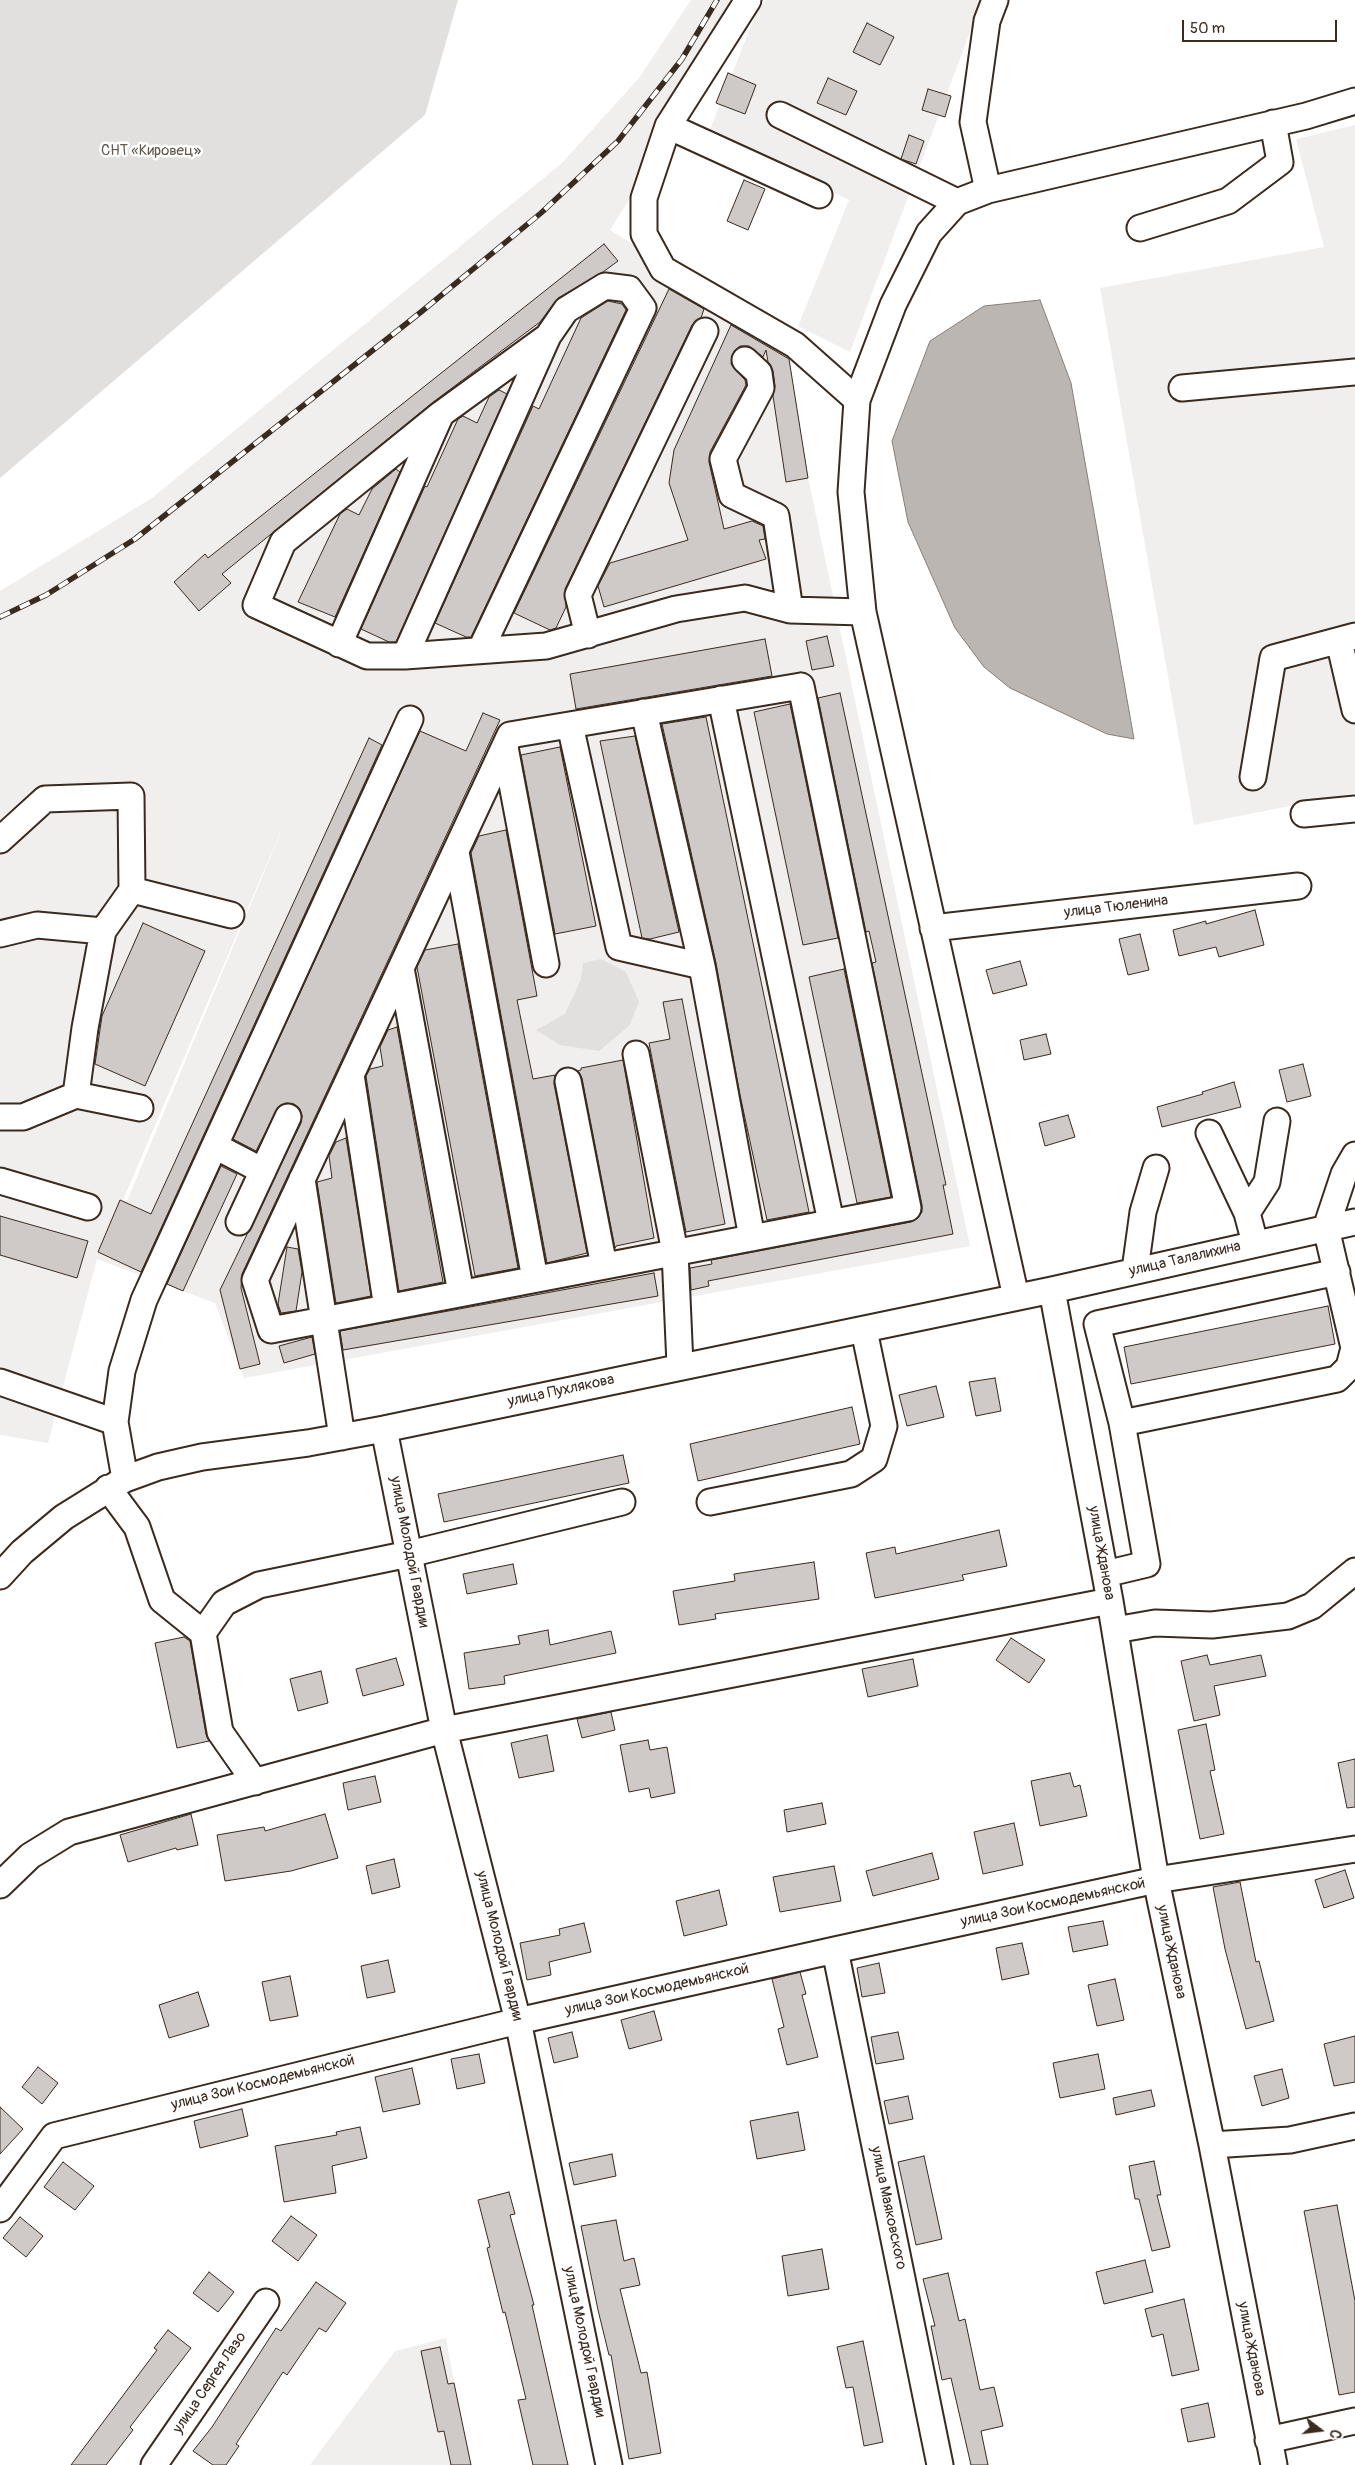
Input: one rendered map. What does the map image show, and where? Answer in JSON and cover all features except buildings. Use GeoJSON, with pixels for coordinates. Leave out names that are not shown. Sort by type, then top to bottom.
{"type":"FeatureCollection","features":[{"type":"Feature","properties":{"kind":"street"},"geometry":{"type":"LineString","coordinates":[[748,0],[668,126],[644,198],[644,234],[663,269],[795,345],[857,400]]}},
{"type":"Feature","properties":{"kind":"street"},"geometry":{"type":"LineString","coordinates":[[988,190],[973,122],[987,21],[995,0]]}},
{"type":"Feature","properties":{"kind":"street"},"geometry":{"type":"LineString","coordinates":[[1016,1297],[863,612],[851,492],[857,400],[893,305],[929,233],[957,202],[988,190],[1273,123],[1355,101]]}},
{"type":"Feature","properties":{"kind":"street"},"geometry":{"type":"LineString","coordinates":[[780,114],[957,202]]}},
{"type":"Feature","properties":{"kind":"street"},"geometry":{"type":"LineString","coordinates":[[1140,228],[1228,201],[1280,162],[1273,123]]}},
{"type":"Feature","properties":{"kind":"street"},"geometry":{"type":"LineString","coordinates":[[668,126],[819,195]]}},
{"type":"Feature","properties":{"kind":"street"},"geometry":{"type":"LineString","coordinates":[[405,656],[548,336],[566,310],[605,286],[628,289],[642,308],[481,649]]}},
{"type":"Feature","properties":{"kind":"street"},"geometry":{"type":"LineString","coordinates":[[588,634],[578,595],[705,330]]}},
{"type":"Feature","properties":{"kind":"street"},"geometry":{"type":"LineString","coordinates":[[548,336],[441,414],[283,542],[256,605],[367,656],[405,656],[481,649],[546,646],[676,609],[745,598],[790,610],[863,612]]}},
{"type":"Feature","properties":{"kind":"street"},"geometry":{"type":"LineString","coordinates":[[745,360],[759,373],[761,388],[723,459],[732,495],[776,516],[790,610]]}},
{"type":"Feature","properties":{"kind":"street"},"geometry":{"type":"LineString","coordinates":[[1182,388],[1355,372]]}},
{"type":"Feature","properties":{"kind":"street"},"geometry":{"type":"LineString","coordinates":[[339,644],[441,414]]}},
{"type":"Feature","properties":{"kind":"street"},"geometry":{"type":"LineString","coordinates":[[1253,777],[1273,658],[1347,638],[1355,710]]}},
{"type":"Feature","properties":{"kind":"street"},"geometry":{"type":"LineString","coordinates":[[801,686],[908,1208],[270,1330],[255,1280],[510,735],[722,699],[801,686]]}},
{"type":"Feature","properties":{"kind":"street"},"geometry":{"type":"LineString","coordinates":[[722,699],[831,1222]]}},
{"type":"Feature","properties":{"kind":"street"},"geometry":{"type":"LineString","coordinates":[[644,712],[702,966],[752,1238]]}},
{"type":"Feature","properties":{"kind":"street"},"geometry":{"type":"LineString","coordinates":[[255,1782],[220,1732],[203,1633],[162,1600],[137,1527],[117,1483],[115,1422],[122,1371],[144,1300],[410,719]]}},
{"type":"Feature","properties":{"kind":"street"},"geometry":{"type":"LineString","coordinates":[[570,725],[618,947],[702,966]]}},
{"type":"Feature","properties":{"kind":"street"},"geometry":{"type":"LineString","coordinates":[[504,747],[546,964]]}},
{"type":"Feature","properties":{"kind":"street"},"geometry":{"type":"LineString","coordinates":[[0,840],[45,799],[131,796],[132,890],[103,931],[85,1028],[76,1095]]}},
{"type":"Feature","properties":{"kind":"street"},"geometry":{"type":"LineString","coordinates":[[1304,814],[1355,809]]}},
{"type":"Feature","properties":{"kind":"street"},"geometry":{"type":"LineString","coordinates":[[456,852],[535,1279]]}},
{"type":"Feature","properties":{"kind":"street","name":"улица Тюленина"},"geometry":{"type":"LineString","coordinates":[[933,928],[1298,886]]}},
{"type":"Feature","properties":{"kind":"street"},"geometry":{"type":"LineString","coordinates":[[132,890],[231,915]]}},
{"type":"Feature","properties":{"kind":"street"},"geometry":{"type":"LineString","coordinates":[[0,934],[37,925],[103,931]]}},
{"type":"Feature","properties":{"kind":"street"},"geometry":{"type":"LineString","coordinates":[[401,968],[461,1293]]}},
{"type":"Feature","properties":{"kind":"street"},"geometry":{"type":"LineString","coordinates":[[636,1054],[675,1252],[680,1365]]}},
{"type":"Feature","properties":{"kind":"street"},"geometry":{"type":"LineString","coordinates":[[351,1075],[386,1308]]}},
{"type":"Feature","properties":{"kind":"street"},"geometry":{"type":"LineString","coordinates":[[568,1081],[604,1266]]}},
{"type":"Feature","properties":{"kind":"street"},"geometry":{"type":"LineString","coordinates":[[0,1117],[23,1117],[76,1095],[140,1108]]}},
{"type":"Feature","properties":{"kind":"street"},"geometry":{"type":"LineString","coordinates":[[239,1222],[288,1117]]}},
{"type":"Feature","properties":{"kind":"street"},"geometry":{"type":"LineString","coordinates":[[1247,1213],[1267,1182],[1277,1121]]}},
{"type":"Feature","properties":{"kind":"street"},"geometry":{"type":"LineString","coordinates":[[1208,1133],[1247,1213],[1255,1243]]}},
{"type":"Feature","properties":{"kind":"street"},"geometry":{"type":"LineString","coordinates":[[215,1146],[263,1171]]}},
{"type":"Feature","properties":{"kind":"street"},"geometry":{"type":"LineString","coordinates":[[1122,1423],[1337,1379],[1349,1367],[1354,1348],[1326,1228],[1344,1174],[1355,1154]]}},
{"type":"Feature","properties":{"kind":"street"},"geometry":{"type":"LineString","coordinates":[[1135,1270],[1143,1212],[1156,1168]]}},
{"type":"Feature","properties":{"kind":"street"},"geometry":{"type":"LineString","coordinates":[[302,1179],[342,1437]]}},
{"type":"Feature","properties":{"kind":"street"},"geometry":{"type":"LineString","coordinates":[[0,1180],[88,1207]]}},
{"type":"Feature","properties":{"kind":"street","name":"улица Талалихина"},"geometry":{"type":"LineString","coordinates":[[1016,1297],[1355,1222]]}},
{"type":"Feature","properties":{"kind":"street"},"geometry":{"type":"LineString","coordinates":[[1106,1574],[1147,1564],[1122,1423],[1097,1324],[1337,1272]]}},
{"type":"Feature","properties":{"kind":"street","name":"улица Жданова"},"geometry":{"type":"LineString","coordinates":[[1052,1290],[1106,1574],[1156,1880],[1212,2145],[1274,2465]]}},
{"type":"Feature","properties":{"kind":"street","name":"улица Пухлякова"},"geometry":{"type":"LineString","coordinates":[[0,1576],[22,1552],[64,1517],[117,1483],[158,1467],[202,1457],[342,1437],[680,1365],[864,1330],[1016,1297]]}},
{"type":"Feature","properties":{"kind":"street"},"geometry":{"type":"LineString","coordinates":[[710,1502],[851,1474],[874,1459],[884,1426],[864,1330]]}},
{"type":"Feature","properties":{"kind":"street"},"geometry":{"type":"LineString","coordinates":[[0,1382],[115,1422]]}},
{"type":"Feature","properties":{"kind":"street","name":"улица Молодой Гвардии"},"geometry":{"type":"LineString","coordinates":[[384,1428],[444,1730],[518,2021],[609,2465]]}},
{"type":"Feature","properties":{"kind":"street"},"geometry":{"type":"LineString","coordinates":[[203,1633],[224,1603],[259,1585],[409,1554],[622,1502]]}},
{"type":"Feature","properties":{"kind":"street"},"geometry":{"type":"LineString","coordinates":[[1115,1630],[1156,1623],[1212,1624],[1288,1616],[1312,1606],[1355,1571]]}},
{"type":"Feature","properties":{"kind":"street"},"geometry":{"type":"LineString","coordinates":[[0,1885],[30,1856],[69,1832],[444,1730],[1110,1601]]}},
{"type":"Feature","properties":{"kind":"street","name":"улица Зои Космодемьянской"},"geometry":{"type":"LineString","coordinates":[[0,2209],[54,2136],[518,2021],[835,1950],[1156,1880],[1355,1849]]}},
{"type":"Feature","properties":{"kind":"street","name":"улица Маяковского"},"geometry":{"type":"LineString","coordinates":[[835,1950],[940,2465]]}},
{"type":"Feature","properties":{"kind":"street"},"geometry":{"type":"LineString","coordinates":[[1212,2145],[1290,2140],[1355,2126]]}},
{"type":"Feature","properties":{"kind":"street","name":"улица Сергея Лазо"},"geometry":{"type":"LineString","coordinates":[[154,2465],[266,2302]]}},
{"type":"Feature","properties":{"kind":"street"},"geometry":{"type":"LineString","coordinates":[[1268,2440],[1355,2421]]}},
{"type":"Feature","properties":{"kind":"shaded area"},"geometry":{"type":"Polygon","coordinates":[[[691,0],[752,0],[744,17],[610,230],[778,335],[970,1246],[244,1378],[215,1303],[97,1259],[48,1443],[0,1435],[0,591],[152,498],[562,163],[639,78],[691,0]],[[280,833],[112,1226],[116,1227],[280,833]]]}},
{"type":"Feature","properties":{"kind":"shaded area"},"geometry":{"type":"Polygon","coordinates":[[[766,0],[982,0],[850,352],[798,326],[849,200],[709,132],[757,11],[766,0]]]}},
{"type":"Feature","properties":{"kind":"shaded area"},"geometry":{"type":"Polygon","coordinates":[[[1355,125],[1355,793],[1194,825],[1100,288],[1324,247],[1296,139],[1355,125]]]}},
{"type":"Feature","properties":{"kind":"shaded area"},"geometry":{"type":"Polygon","coordinates":[[[1040,300],[1071,383],[1134,739],[1107,734],[1010,688],[984,667],[955,628],[908,522],[892,441],[930,341],[984,306],[1040,300]]]}},
{"type":"Feature","properties":{"kind":"shaded area"},"geometry":{"type":"Polygon","coordinates":[[[446,2338],[469,2465],[310,2465],[395,2351],[446,2338]]]}},
{"type":"Feature","properties":{"kind":"green space","name":"СНТ «Кировец»"},"geometry":{"type":"Polygon","coordinates":[[[0,0],[458,0],[425,115],[0,478],[0,0]]]}},
{"type":"Feature","properties":{"kind":"green space"},"geometry":{"type":"Polygon","coordinates":[[[601,959],[626,972],[639,1002],[629,1026],[599,1051],[560,1045],[536,1030],[565,1014],[581,979],[583,963],[601,959]]]}},
{"type":"Feature","properties":{"kind":"railway"},"geometry":{"type":"LineString","coordinates":[[0,617],[46,595],[135,539],[421,312],[541,213],[618,141],[682,59],[717,0]]}}]}
